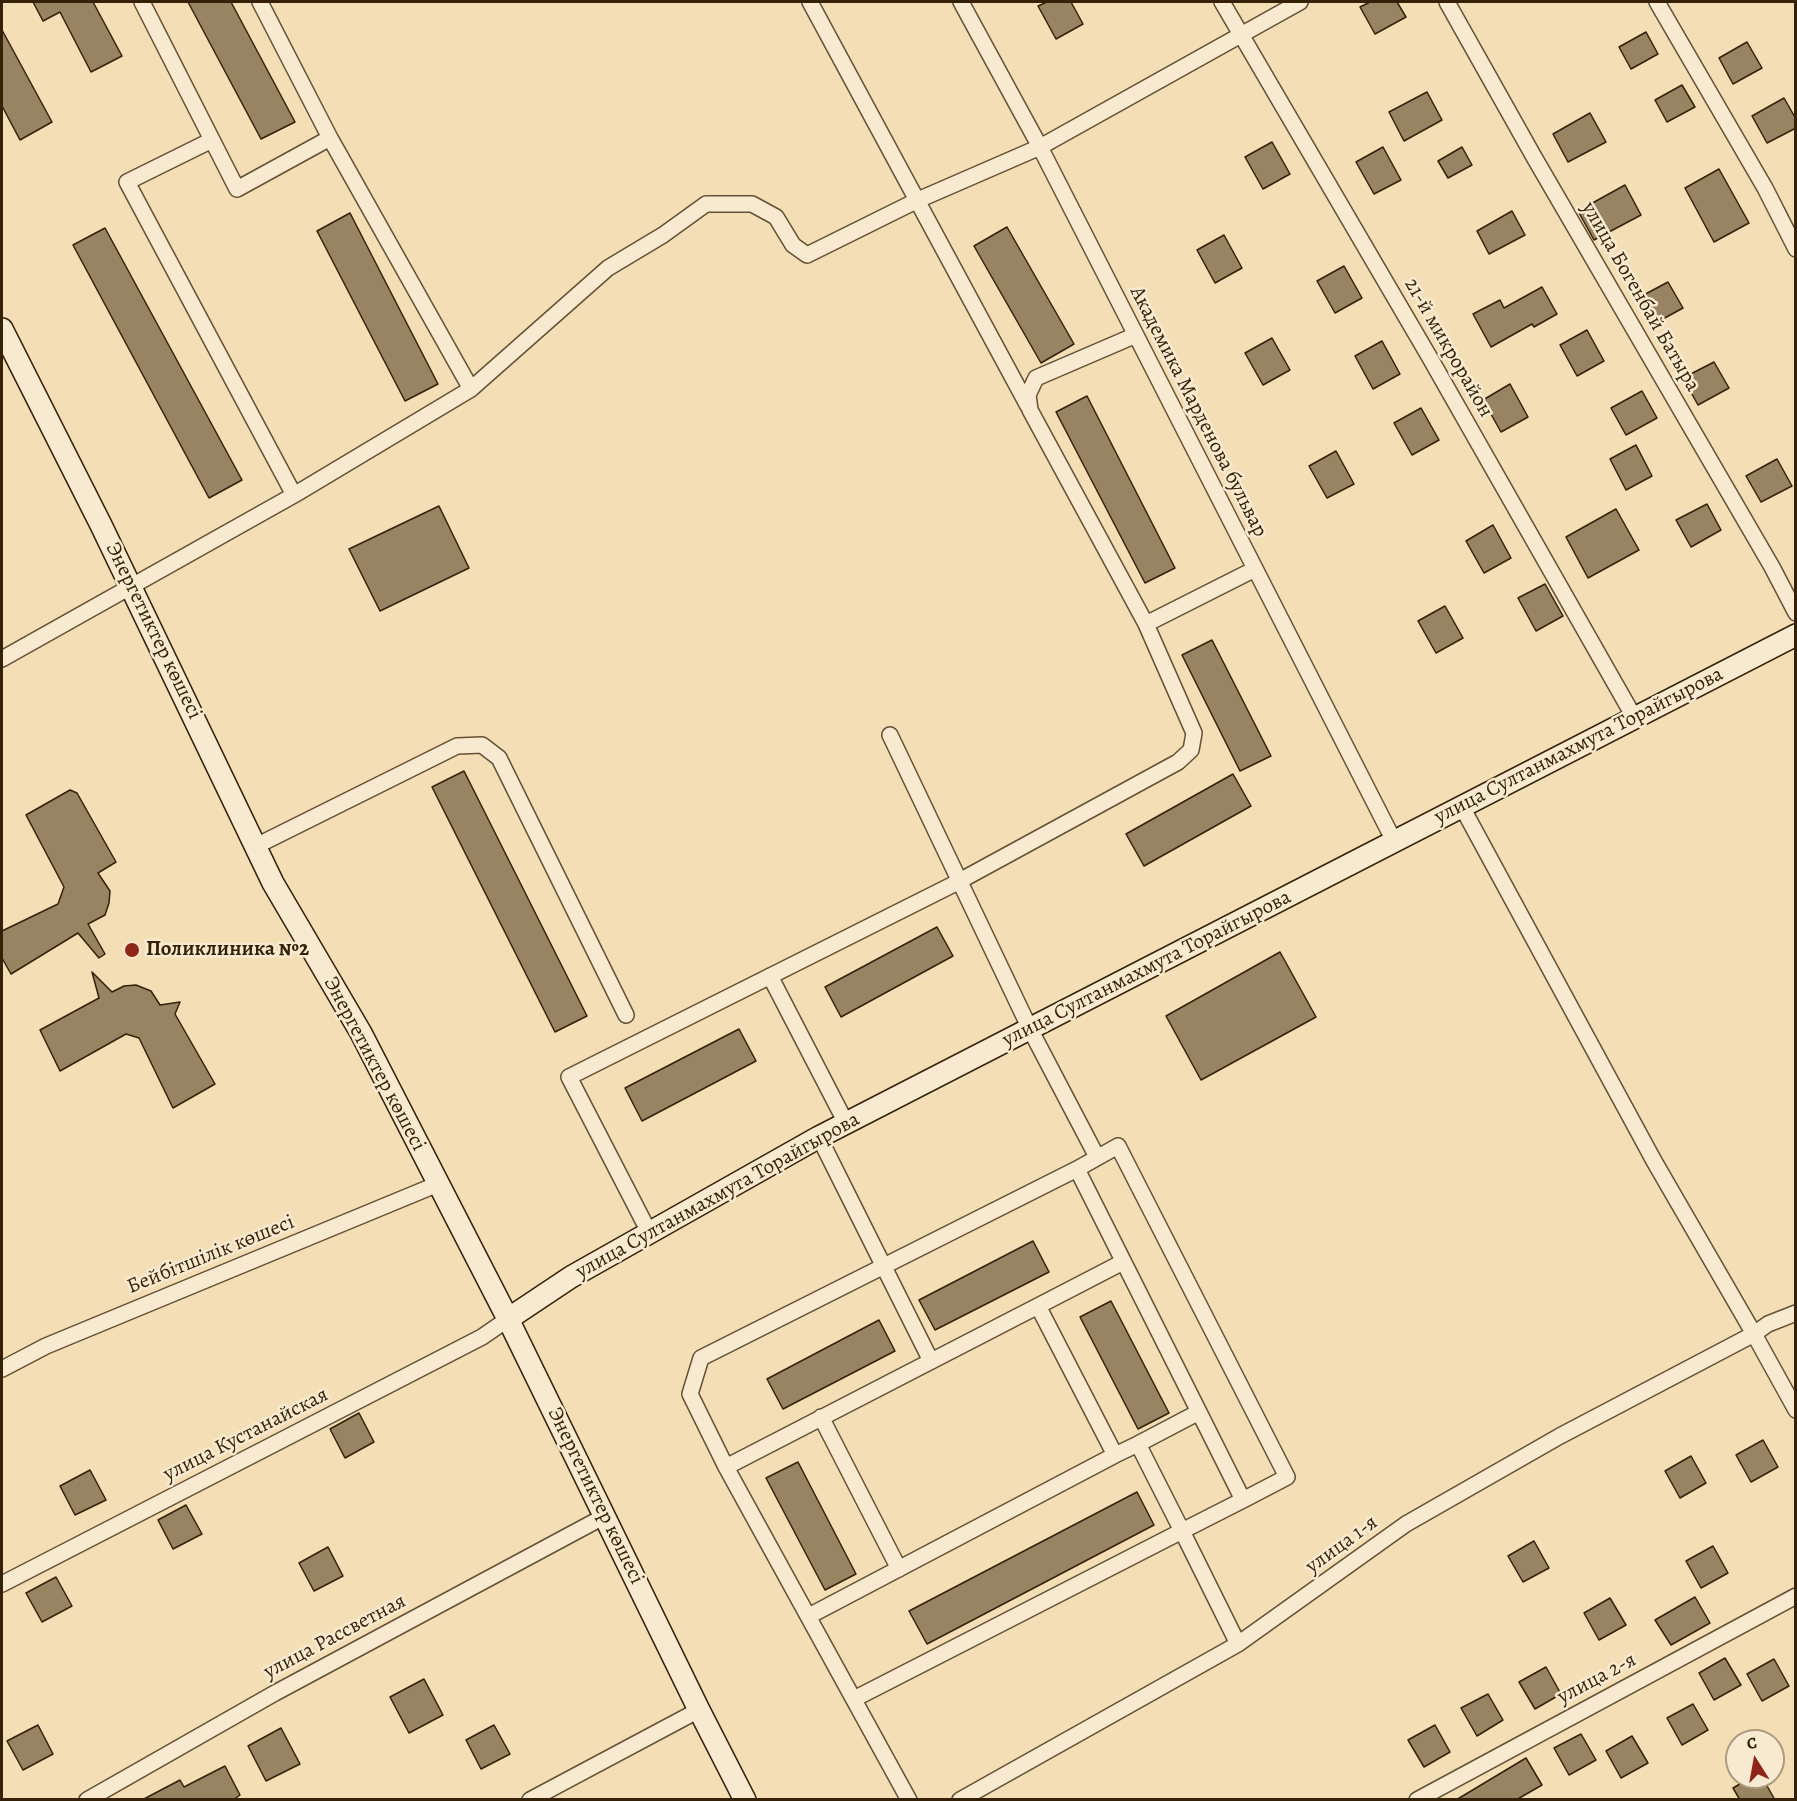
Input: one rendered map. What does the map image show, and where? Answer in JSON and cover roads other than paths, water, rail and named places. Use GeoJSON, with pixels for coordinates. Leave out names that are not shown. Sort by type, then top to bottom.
{"type":"FeatureCollection","features":[{"type":"Feature","properties":{"kind":"main road","name":"Энергетиктер көшесі"},"geometry":{"type":"LineString","coordinates":[[2,329],[188,702],[273,883],[361,1034],[508,1319],[745,1800]]}},
{"type":"Feature","properties":{"kind":"main road","name":"улица Султанмахмута Торайгырова"},"geometry":{"type":"LineString","coordinates":[[508,1319],[571,1277],[819,1137],[1796,635]]}},
{"type":"Feature","properties":{"kind":"street"},"geometry":{"type":"LineString","coordinates":[[142,2],[237,189],[330,138]]}},
{"type":"Feature","properties":{"kind":"street"},"geometry":{"type":"LineString","coordinates":[[260,2],[330,138],[471,389]]}},
{"type":"Feature","properties":{"kind":"street"},"geometry":{"type":"LineString","coordinates":[[650,1234],[569,1077],[960,880],[1178,762],[1191,750],[1194,733],[1146,624],[810,2]]}},
{"type":"Feature","properties":{"kind":"street","name":"Академика Марденова бульвар"},"geometry":{"type":"LineString","coordinates":[[961,2],[1040,147],[1395,843]]}},
{"type":"Feature","properties":{"kind":"street","name":"21-й микрорайон"},"geometry":{"type":"LineString","coordinates":[[1222,2],[1430,358],[1634,717]]}},
{"type":"Feature","properties":{"kind":"street"},"geometry":{"type":"LineString","coordinates":[[2,659],[294,495],[471,389],[608,268],[663,235],[706,204],[752,204],[776,217],[793,245],[807,255],[918,200],[1040,147],[1300,2]]}},
{"type":"Feature","properties":{"kind":"street","name":"улица Богенбай Батыра"},"geometry":{"type":"LineString","coordinates":[[1447,2],[1540,168],[1772,567],[1796,613]]}},
{"type":"Feature","properties":{"kind":"street"},"geometry":{"type":"LineString","coordinates":[[1657,2],[1765,188],[1796,249]]}},
{"type":"Feature","properties":{"kind":"street"},"geometry":{"type":"LineString","coordinates":[[212,140],[127,182],[294,495]]}},
{"type":"Feature","properties":{"kind":"street"},"geometry":{"type":"LineString","coordinates":[[1030,410],[1028,394],[1036,378],[1136,335]]}},
{"type":"Feature","properties":{"kind":"street"},"geometry":{"type":"LineString","coordinates":[[1146,624],[1255,569]]}},
{"type":"Feature","properties":{"kind":"street"},"geometry":{"type":"LineString","coordinates":[[890,735],[1030,1029],[1097,1157]]}},
{"type":"Feature","properties":{"kind":"street"},"geometry":{"type":"LineString","coordinates":[[256,846],[457,746],[482,745],[499,758],[626,1015]]}},
{"type":"Feature","properties":{"kind":"street"},"geometry":{"type":"LineString","coordinates":[[1461,807],[1654,1161],[1796,1410]]}},
{"type":"Feature","properties":{"kind":"street"},"geometry":{"type":"LineString","coordinates":[[770,976],[846,1123]]}},
{"type":"Feature","properties":{"kind":"street"},"geometry":{"type":"LineString","coordinates":[[819,1137],[931,1361]]}},
{"type":"Feature","properties":{"kind":"street"},"geometry":{"type":"LineString","coordinates":[[854,1699],[1287,1477],[1118,1146],[1077,1169],[701,1358],[690,1394],[726,1467],[909,1800]]}},
{"type":"Feature","properties":{"kind":"street"},"geometry":{"type":"LineString","coordinates":[[1077,1169],[1243,1500]]}},
{"type":"Feature","properties":{"kind":"street","name":"Бейбітшілік көшесі"},"geometry":{"type":"LineString","coordinates":[[2,1369],[46,1346],[438,1184]]}},
{"type":"Feature","properties":{"kind":"street"},"geometry":{"type":"LineString","coordinates":[[726,1467],[1123,1262]]}},
{"type":"Feature","properties":{"kind":"street"},"geometry":{"type":"LineString","coordinates":[[1038,1306],[1115,1455]]}},
{"type":"Feature","properties":{"kind":"street","name":"улица 1-я"},"geometry":{"type":"LineString","coordinates":[[960,1800],[1238,1644],[1406,1524],[1560,1436],[1754,1334],[1768,1324],[1796,1313]]}},
{"type":"Feature","properties":{"kind":"street","name":"улица Кустанайская"},"geometry":{"type":"LineString","coordinates":[[2,1584],[482,1337],[508,1319]]}},
{"type":"Feature","properties":{"kind":"street"},"geometry":{"type":"LineString","coordinates":[[809,1616],[1199,1412]]}},
{"type":"Feature","properties":{"kind":"street"},"geometry":{"type":"LineString","coordinates":[[821,1417],[899,1569]]}},
{"type":"Feature","properties":{"kind":"street"},"geometry":{"type":"LineString","coordinates":[[1138,1443],[1238,1644]]}},
{"type":"Feature","properties":{"kind":"street","name":"улица Рассветная"},"geometry":{"type":"LineString","coordinates":[[87,1800],[275,1693],[605,1516]]}},
{"type":"Feature","properties":{"kind":"street","name":"улица 2-я"},"geometry":{"type":"LineString","coordinates":[[1418,1800],[1796,1596]]}},
{"type":"Feature","properties":{"kind":"street"},"geometry":{"type":"LineString","coordinates":[[530,1800],[699,1710]]}},
{"type":"Feature","properties":{"kind":"place","name":"Поликлиника №2"},"geometry":{"type":"Point","coordinates":[132,950]}}]}
